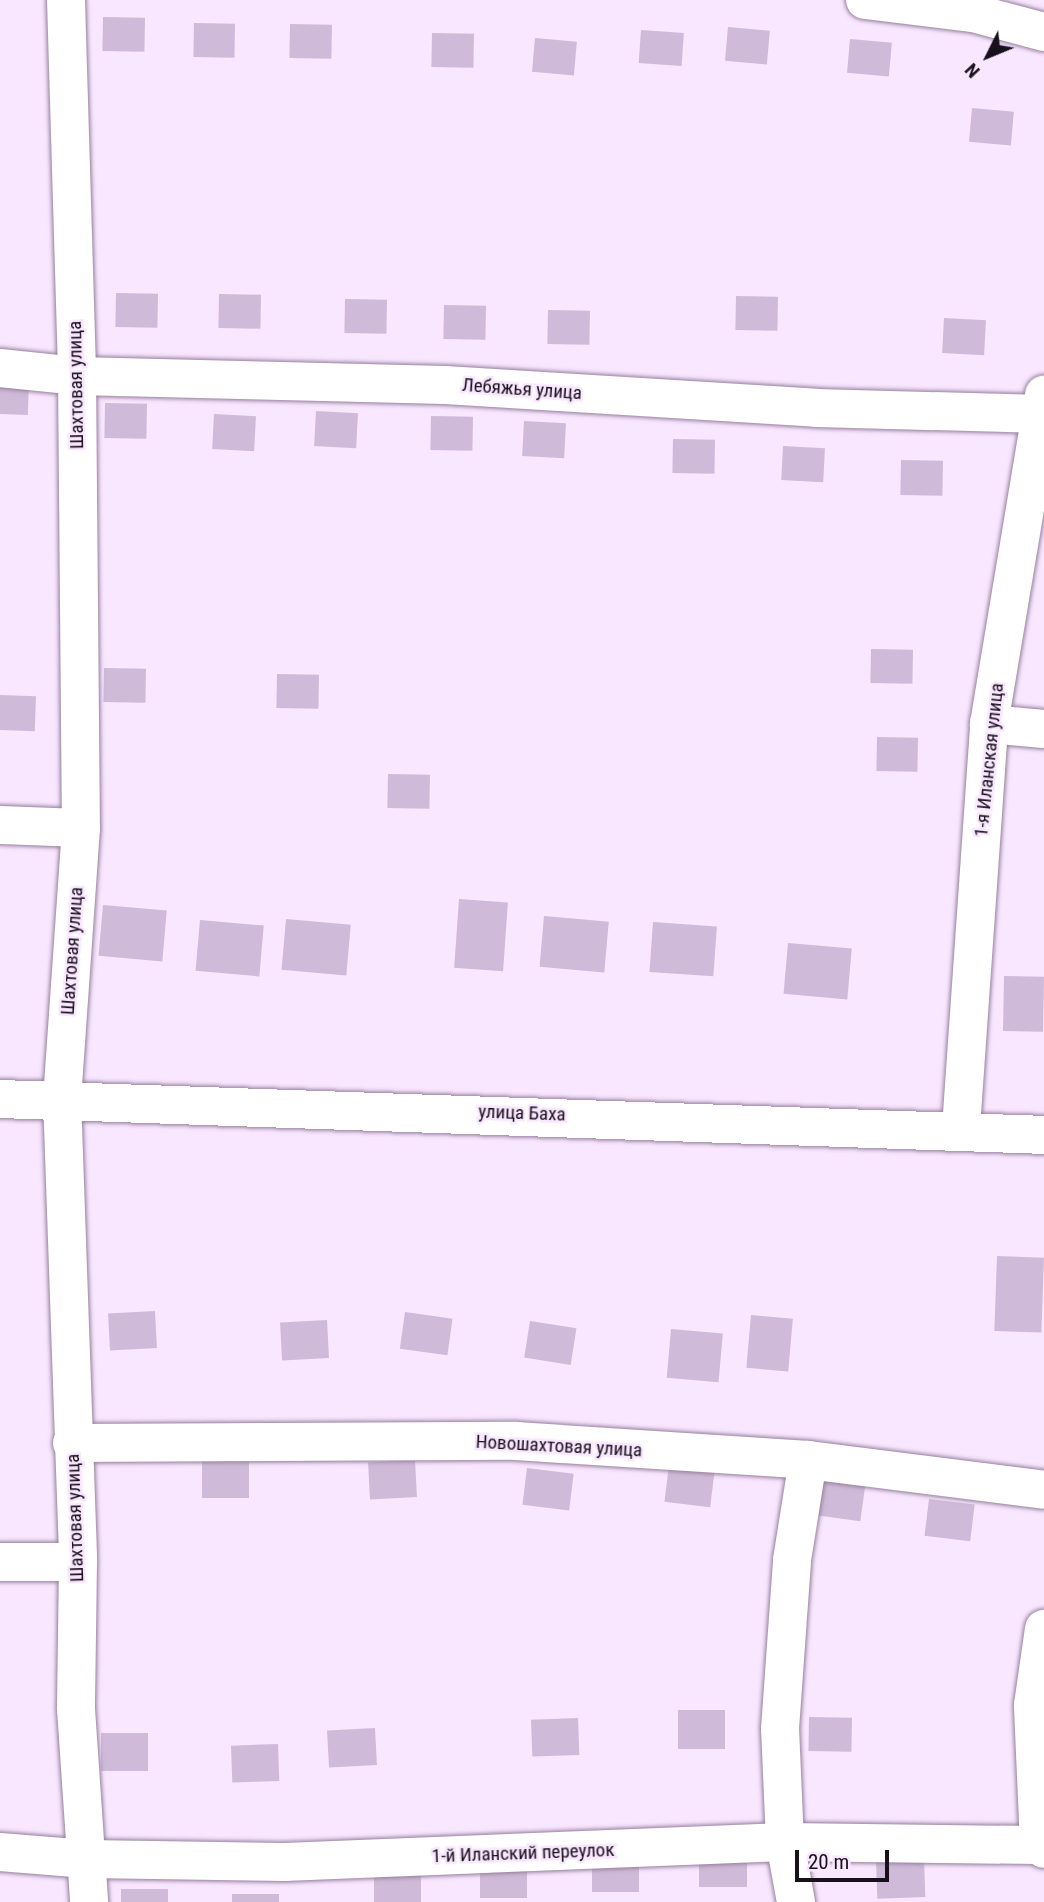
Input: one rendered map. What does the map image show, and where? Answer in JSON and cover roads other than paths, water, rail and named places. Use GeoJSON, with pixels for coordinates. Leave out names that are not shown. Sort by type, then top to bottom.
{"type":"FeatureCollection","features":[{"type":"Feature","properties":{"kind":"street","name":"Шахтовая улица"},"geometry":{"type":"LineString","coordinates":[[66,0],[77,376],[81,828],[62,1097],[78,1562],[76,1709],[89,1902]]}},
{"type":"Feature","properties":{"kind":"street"},"geometry":{"type":"LineString","coordinates":[[865,0],[974,13],[1044,32]]}},
{"type":"Feature","properties":{"kind":"street","name":"Лебяжья улица"},"geometry":{"type":"LineString","coordinates":[[0,368],[77,376],[445,385],[816,408],[1043,407]]}},
{"type":"Feature","properties":{"kind":"street","name":"1-я Иланская улица"},"geometry":{"type":"LineString","coordinates":[[961,1128],[989,724],[1043,407]]}},
{"type":"Feature","properties":{"kind":"street"},"geometry":{"type":"LineString","coordinates":[[989,724],[1044,729]]}},
{"type":"Feature","properties":{"kind":"street"},"geometry":{"type":"LineString","coordinates":[[0,825],[81,828]]}},
{"type":"Feature","properties":{"kind":"street","name":"улица Баха"},"geometry":{"type":"LineString","coordinates":[[0,1099],[62,1097],[961,1128],[1044,1135]]}},
{"type":"Feature","properties":{"kind":"street","name":"Новошахтовая улица"},"geometry":{"type":"LineString","coordinates":[[72,1443],[516,1441],[808,1460],[1044,1490]]}},
{"type":"Feature","properties":{"kind":"street"},"geometry":{"type":"LineString","coordinates":[[796,1902],[785,1842],[780,1728],[793,1560],[808,1460]]}},
{"type":"Feature","properties":{"kind":"street"},"geometry":{"type":"LineString","coordinates":[[0,1562],[78,1562]]}},
{"type":"Feature","properties":{"kind":"street"},"geometry":{"type":"LineString","coordinates":[[1041,1847],[1033,1705],[1044,1629]]}},
{"type":"Feature","properties":{"kind":"street","name":"1-й Иланский переулок"},"geometry":{"type":"LineString","coordinates":[[0,1852],[87,1859],[284,1862],[785,1842],[1041,1847]]}}]}
